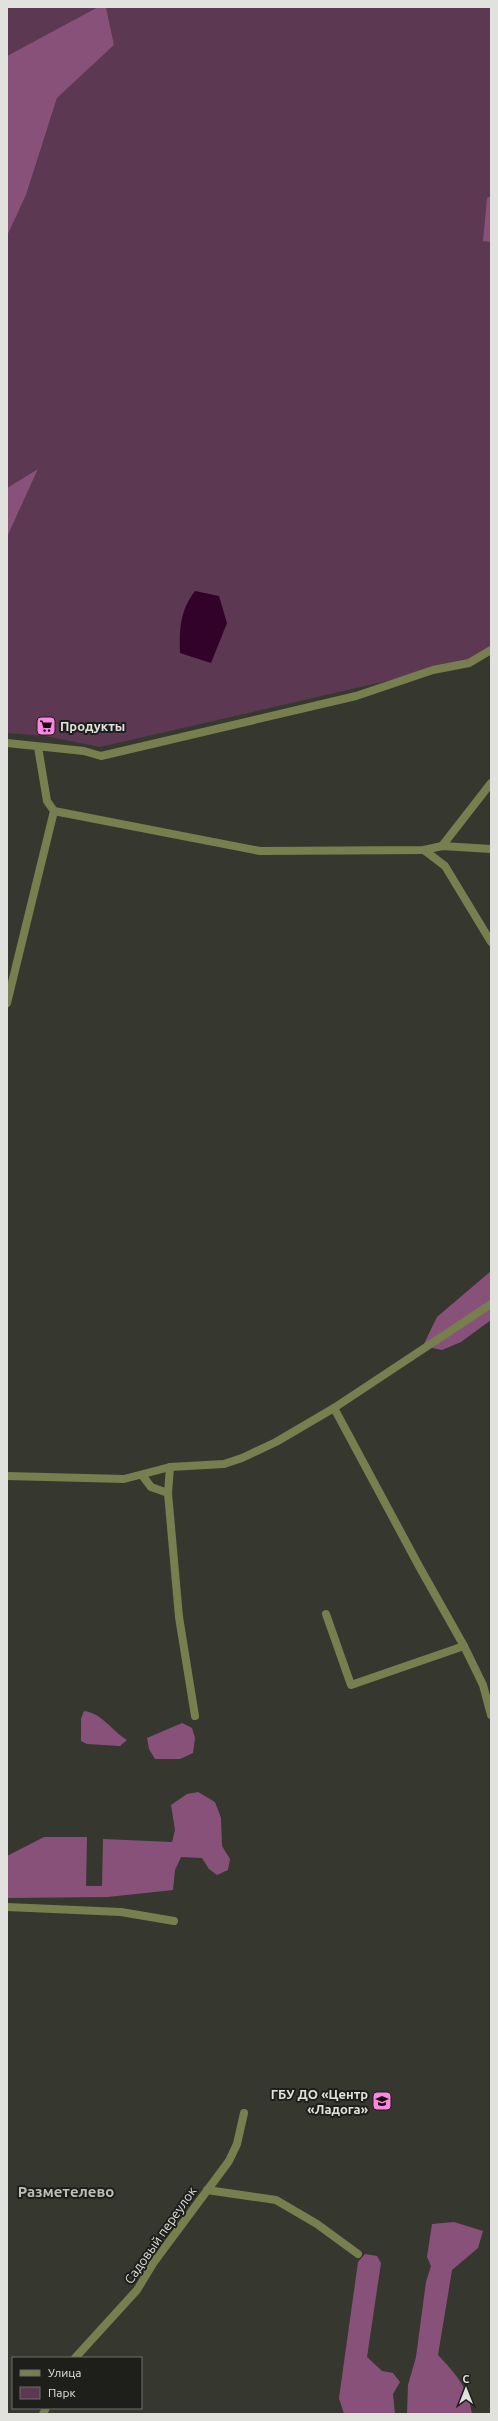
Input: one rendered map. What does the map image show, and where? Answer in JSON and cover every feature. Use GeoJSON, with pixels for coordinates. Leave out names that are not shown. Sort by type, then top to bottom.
{"type":"FeatureCollection","features":[{"type":"Feature","properties":{"kind":"street"},"geometry":{"type":"LineString","coordinates":[[7,743],[84,752],[101,756],[356,696],[433,670],[469,663],[491,650]]}},
{"type":"Feature","properties":{"kind":"street"},"geometry":{"type":"LineString","coordinates":[[38,747],[47,801],[54,811],[260,851],[424,850],[442,846],[491,849]]}},
{"type":"Feature","properties":{"kind":"street"},"geometry":{"type":"LineString","coordinates":[[442,846],[491,783]]}},
{"type":"Feature","properties":{"kind":"street"},"geometry":{"type":"LineString","coordinates":[[7,1003],[54,811]]}},
{"type":"Feature","properties":{"kind":"street"},"geometry":{"type":"LineString","coordinates":[[424,850],[444,866],[491,942]]}},
{"type":"Feature","properties":{"kind":"street"},"geometry":{"type":"LineString","coordinates":[[7,1476],[94,1480],[124,1479],[142,1476],[170,1467],[224,1464],[242,1458],[276,1442],[334,1408],[491,1304]]}},
{"type":"Feature","properties":{"kind":"street"},"geometry":{"type":"LineString","coordinates":[[334,1408],[420,1568],[464,1646],[483,1685],[491,1715]]}},
{"type":"Feature","properties":{"kind":"street"},"geometry":{"type":"LineString","coordinates":[[170,1467],[168,1493],[179,1617],[195,1716]]}},
{"type":"Feature","properties":{"kind":"street"},"geometry":{"type":"LineString","coordinates":[[142,1476],[151,1487],[168,1493]]}},
{"type":"Feature","properties":{"kind":"street"},"geometry":{"type":"LineString","coordinates":[[326,1614],[351,1685],[464,1646]]}},
{"type":"Feature","properties":{"kind":"street"},"geometry":{"type":"LineString","coordinates":[[7,1907],[121,1912],[174,1921]]}},
{"type":"Feature","properties":{"kind":"street","name":"Садовый переулок"},"geometry":{"type":"LineString","coordinates":[[76,2357],[137,2290],[154,2262],[229,2161],[237,2144],[244,2113]]}},
{"type":"Feature","properties":{"kind":"street"},"geometry":{"type":"LineString","coordinates":[[207,2190],[276,2200],[317,2224],[358,2254]]}},
{"type":"Feature","properties":{"kind":"green space"},"geometry":{"type":"Polygon","coordinates":[[[7,7],[98,7],[7,56],[7,7]]]}},
{"type":"Feature","properties":{"kind":"green space"},"geometry":{"type":"Polygon","coordinates":[[[106,7],[491,7],[491,648],[468,660],[448,667],[100,747],[45,736],[7,733],[7,537],[38,469],[7,488],[7,236],[26,195],[57,98],[114,45],[106,7]]]}},
{"type":"Feature","properties":{"kind":"shaded area"},"geometry":{"type":"Polygon","coordinates":[[[98,7],[106,7],[114,45],[57,98],[26,195],[7,236],[7,56],[98,7]]]}},
{"type":"Feature","properties":{"kind":"shaded area"},"geometry":{"type":"Polygon","coordinates":[[[491,196],[491,242],[483,241],[487,198],[491,196]]]}},
{"type":"Feature","properties":{"kind":"shaded area"},"geometry":{"type":"Polygon","coordinates":[[[38,469],[7,537],[7,488],[38,469]]]}},
{"type":"Feature","properties":{"kind":"shaded area"},"geometry":{"type":"Polygon","coordinates":[[[195,591],[219,596],[227,623],[211,663],[180,653],[180,628],[183,613],[195,591]]]}},
{"type":"Feature","properties":{"kind":"shaded area"},"geometry":{"type":"Polygon","coordinates":[[[491,1271],[491,1320],[461,1342],[442,1350],[423,1346],[437,1317],[491,1271]]]}},
{"type":"Feature","properties":{"kind":"shaded area"},"geometry":{"type":"Polygon","coordinates":[[[84,1711],[90,1712],[102,1719],[127,1740],[120,1746],[87,1744],[81,1741],[81,1719],[84,1711]]]}},
{"type":"Feature","properties":{"kind":"shaded area"},"geometry":{"type":"Polygon","coordinates":[[[182,1723],[192,1728],[195,1738],[193,1753],[180,1759],[155,1759],[149,1749],[147,1738],[182,1723]]]}},
{"type":"Feature","properties":{"kind":"shaded area"},"geometry":{"type":"Polygon","coordinates":[[[198,1792],[215,1802],[221,1818],[222,1846],[230,1859],[228,1870],[217,1875],[209,1869],[202,1858],[181,1857],[175,1870],[173,1890],[108,1897],[7,1898],[7,1856],[44,1837],[87,1837],[86,1886],[102,1886],[103,1839],[172,1842],[175,1830],[171,1805],[187,1794],[198,1792]]]}},
{"type":"Feature","properties":{"kind":"shaded area"},"geometry":{"type":"Polygon","coordinates":[[[454,2222],[483,2231],[478,2248],[452,2270],[438,2355],[450,2368],[464,2388],[468,2396],[472,2414],[407,2414],[408,2385],[416,2357],[426,2282],[431,2266],[427,2257],[432,2224],[454,2222]]]}},
{"type":"Feature","properties":{"kind":"shaded area"},"geometry":{"type":"Polygon","coordinates":[[[365,2254],[377,2256],[381,2263],[367,2357],[382,2371],[393,2373],[400,2382],[393,2394],[395,2414],[344,2414],[339,2398],[358,2262],[365,2254]]]}},
{"type":"Feature","properties":{"kind":"place","name":"Продукты"},"geometry":{"type":"Point","coordinates":[46,726]}},
{"type":"Feature","properties":{"kind":"place","name":"ГБУ ДО «Центр «Ладога»"},"geometry":{"type":"Point","coordinates":[382,2101]}},
{"type":"Feature","properties":{"kind":"district","name":"Разметелево"},"geometry":{"type":"Point","coordinates":[66,2191]}}]}
